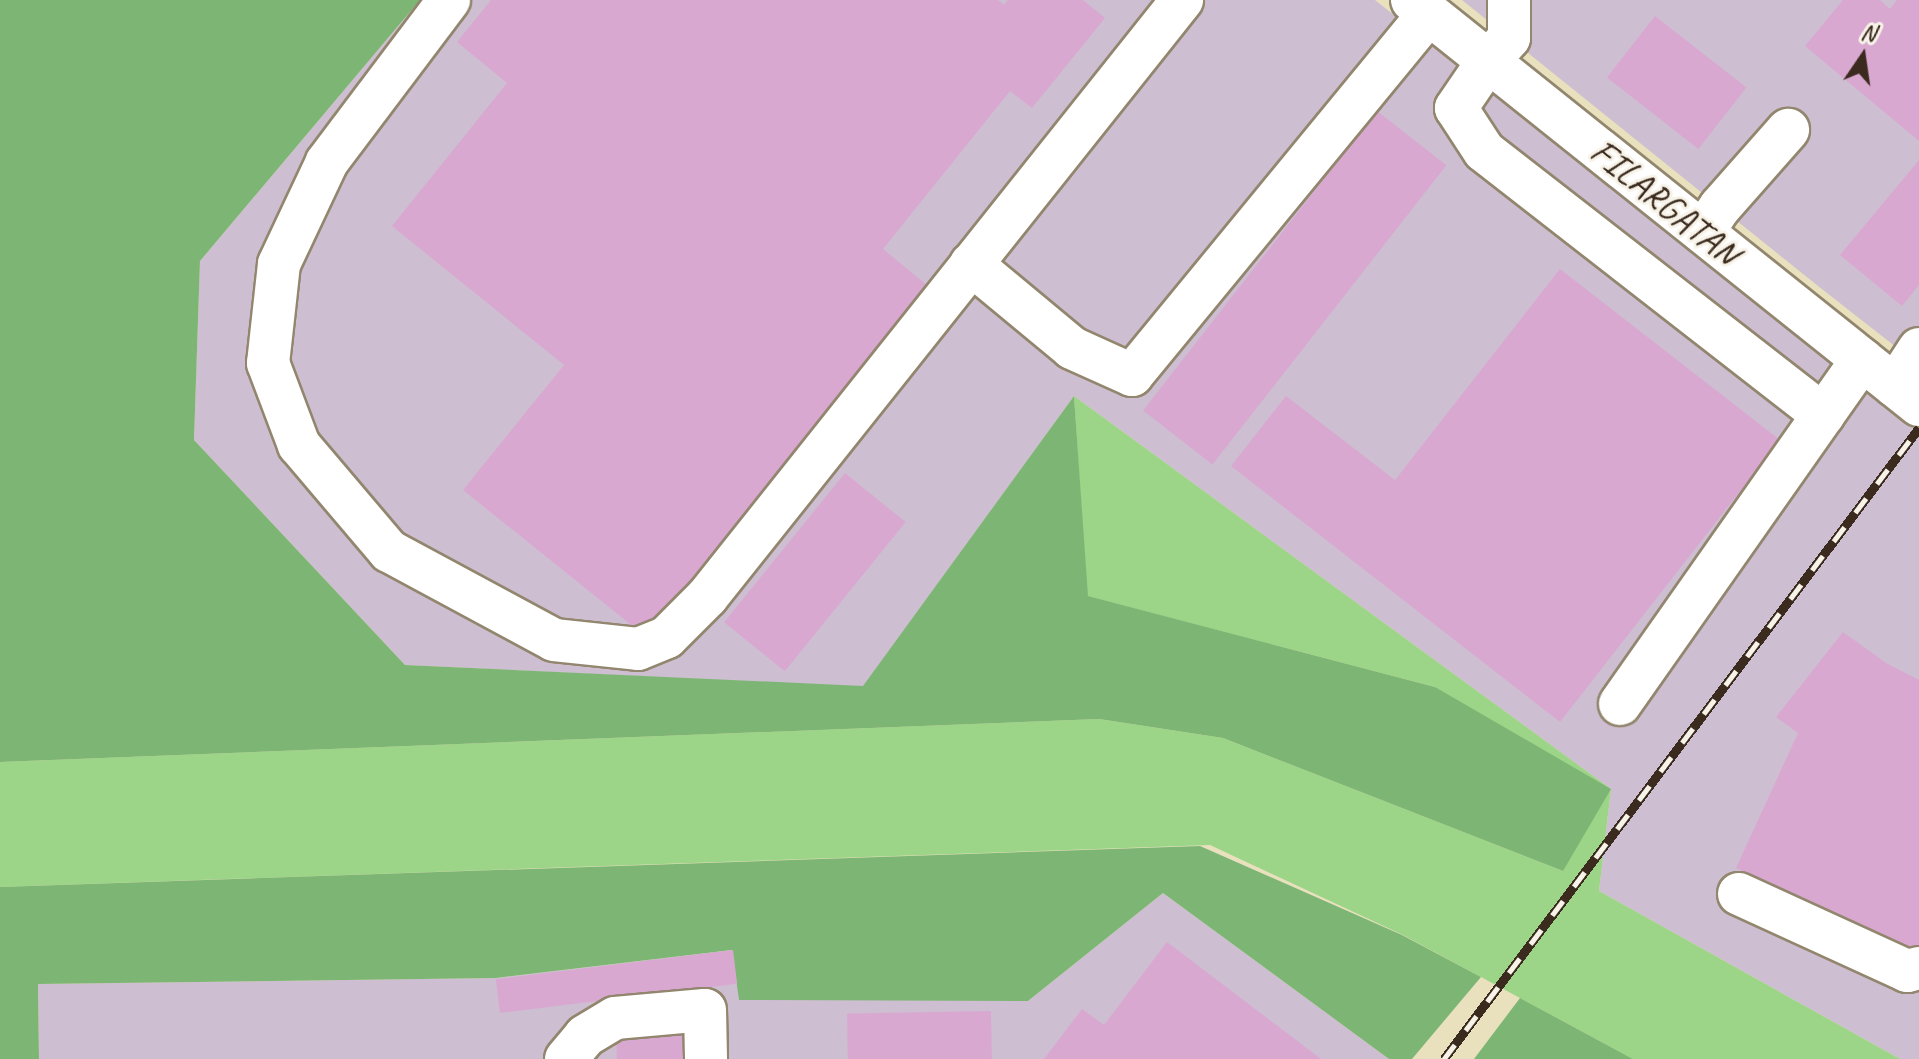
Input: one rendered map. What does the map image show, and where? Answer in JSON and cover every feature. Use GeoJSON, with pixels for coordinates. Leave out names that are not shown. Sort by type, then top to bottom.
{"type":"FeatureCollection","features":[{"type":"Feature","properties":{"kind":"street"},"geometry":{"type":"LineString","coordinates":[[449,0],[327,162],[279,264],[268,363],[299,445],[389,551],[554,640],[638,649],[667,637],[707,597],[971,264],[1169,5]]}},
{"type":"Feature","properties":{"kind":"street"},"geometry":{"type":"LineString","coordinates":[[1509,0],[1509,38],[1488,61],[1456,108],[1484,151],[1823,415]]}},
{"type":"Feature","properties":{"kind":"street"},"geometry":{"type":"LineString","coordinates":[[971,264],[1072,348],[1132,375],[1420,7]]}},
{"type":"Feature","properties":{"kind":"street","name":"FILARGATAN"},"geometry":{"type":"LineString","coordinates":[[1420,7],[1907,395]]}},
{"type":"Feature","properties":{"kind":"street"},"geometry":{"type":"LineString","coordinates":[[1703,232],[1720,207],[1788,130]]}},
{"type":"Feature","properties":{"kind":"street"},"geometry":{"type":"LineString","coordinates":[[1907,395],[1919,349]]}},
{"type":"Feature","properties":{"kind":"street"},"geometry":{"type":"LineString","coordinates":[[1620,704],[1862,360]]}},
{"type":"Feature","properties":{"kind":"street"},"geometry":{"type":"LineString","coordinates":[[1739,894],[1907,971],[1919,968]]}},
{"type":"Feature","properties":{"kind":"street"},"geometry":{"type":"LineString","coordinates":[[566,1059],[585,1036],[615,1018],[705,1010],[706,1059]]}},
{"type":"Feature","properties":{"kind":"shaded area"},"geometry":{"type":"Polygon","coordinates":[[[420,0],[1375,0],[1919,433],[1919,1059],[1900,1059],[1599,891],[1611,789],[1074,396],[863,687],[405,665],[194,440],[200,261],[420,0]]]}},
{"type":"Feature","properties":{"kind":"shaded area"},"geometry":{"type":"Polygon","coordinates":[[[1462,0],[1919,0],[1919,365],[1818,286],[1462,0]]]}},
{"type":"Feature","properties":{"kind":"shaded area"},"geometry":{"type":"Polygon","coordinates":[[[1163,893],[1389,1059],[39,1059],[38,984],[496,978],[733,950],[737,984],[1028,1001],[1163,893]]]}},
{"type":"Feature","properties":{"kind":"green space"},"geometry":{"type":"Polygon","coordinates":[[[0,0],[420,0],[200,261],[194,440],[405,665],[863,686],[1074,396],[1088,596],[1435,687],[1611,789],[1563,871],[1223,738],[1099,719],[0,762],[0,0]]]}},
{"type":"Feature","properties":{"kind":"green space"},"geometry":{"type":"Polygon","coordinates":[[[1074,396],[1611,789],[1599,891],[1900,1059],[1633,1059],[1403,935],[1210,845],[0,887],[0,762],[1099,719],[1223,738],[1563,871],[1435,687],[1087,596],[1074,396]]]}},
{"type":"Feature","properties":{"kind":"green space"},"geometry":{"type":"Polygon","coordinates":[[[1200,846],[1402,935],[1481,977],[1412,1059],[1389,1059],[1163,893],[1028,1001],[739,1000],[732,950],[496,978],[38,984],[39,1059],[0,1059],[0,887],[1200,846]]]}},
{"type":"Feature","properties":{"kind":"green space"},"geometry":{"type":"Polygon","coordinates":[[[1520,998],[1633,1059],[1474,1059],[1520,998]]]}},
{"type":"Feature","properties":{"kind":"building"},"geometry":{"type":"Polygon","coordinates":[[[491,0],[998,0],[1004,5],[1008,0],[1083,0],[1105,18],[1032,108],[1010,91],[883,249],[928,286],[645,636],[463,490],[564,365],[392,226],[507,83],[457,42],[491,0]]]}},
{"type":"Feature","properties":{"kind":"building"},"geometry":{"type":"Polygon","coordinates":[[[1843,0],[1880,0],[1890,9],[1897,0],[1919,0],[1919,141],[1805,46],[1843,0]]]}},
{"type":"Feature","properties":{"kind":"building"},"geometry":{"type":"Polygon","coordinates":[[[1655,16],[1746,87],[1698,149],[1607,77],[1655,16]]]}},
{"type":"Feature","properties":{"kind":"building"},"geometry":{"type":"Polygon","coordinates":[[[1377,111],[1446,165],[1212,465],[1143,410],[1377,111]]]}},
{"type":"Feature","properties":{"kind":"building"},"geometry":{"type":"Polygon","coordinates":[[[1919,160],[1919,285],[1902,306],[1840,255],[1919,160]]]}},
{"type":"Feature","properties":{"kind":"building"},"geometry":{"type":"Polygon","coordinates":[[[1560,269],[1780,440],[1560,722],[1231,466],[1286,396],[1395,480],[1560,269]]]}},
{"type":"Feature","properties":{"kind":"building"},"geometry":{"type":"Polygon","coordinates":[[[845,473],[906,522],[785,671],[724,622],[845,473]]]}},
{"type":"Feature","properties":{"kind":"building"},"geometry":{"type":"Polygon","coordinates":[[[1843,632],[1886,663],[1919,680],[1919,955],[1736,868],[1798,733],[1776,717],[1843,632]]]}},
{"type":"Feature","properties":{"kind":"building"},"geometry":{"type":"Polygon","coordinates":[[[1167,942],[1321,1059],[1044,1059],[1082,1009],[1104,1025],[1167,942]]]}},
{"type":"Feature","properties":{"kind":"building"},"geometry":{"type":"Polygon","coordinates":[[[733,950],[737,984],[500,1013],[496,979],[733,950]]]}},
{"type":"Feature","properties":{"kind":"building"},"geometry":{"type":"Polygon","coordinates":[[[991,1011],[992,1059],[848,1059],[847,1014],[991,1011]]]}},
{"type":"Feature","properties":{"kind":"building"},"geometry":{"type":"Polygon","coordinates":[[[685,1032],[686,1059],[617,1059],[616,1034],[685,1032]]]}},
{"type":"Feature","properties":{"kind":"railway"},"geometry":{"type":"LineString","coordinates":[[1444,1059],[1919,428]]}}]}
